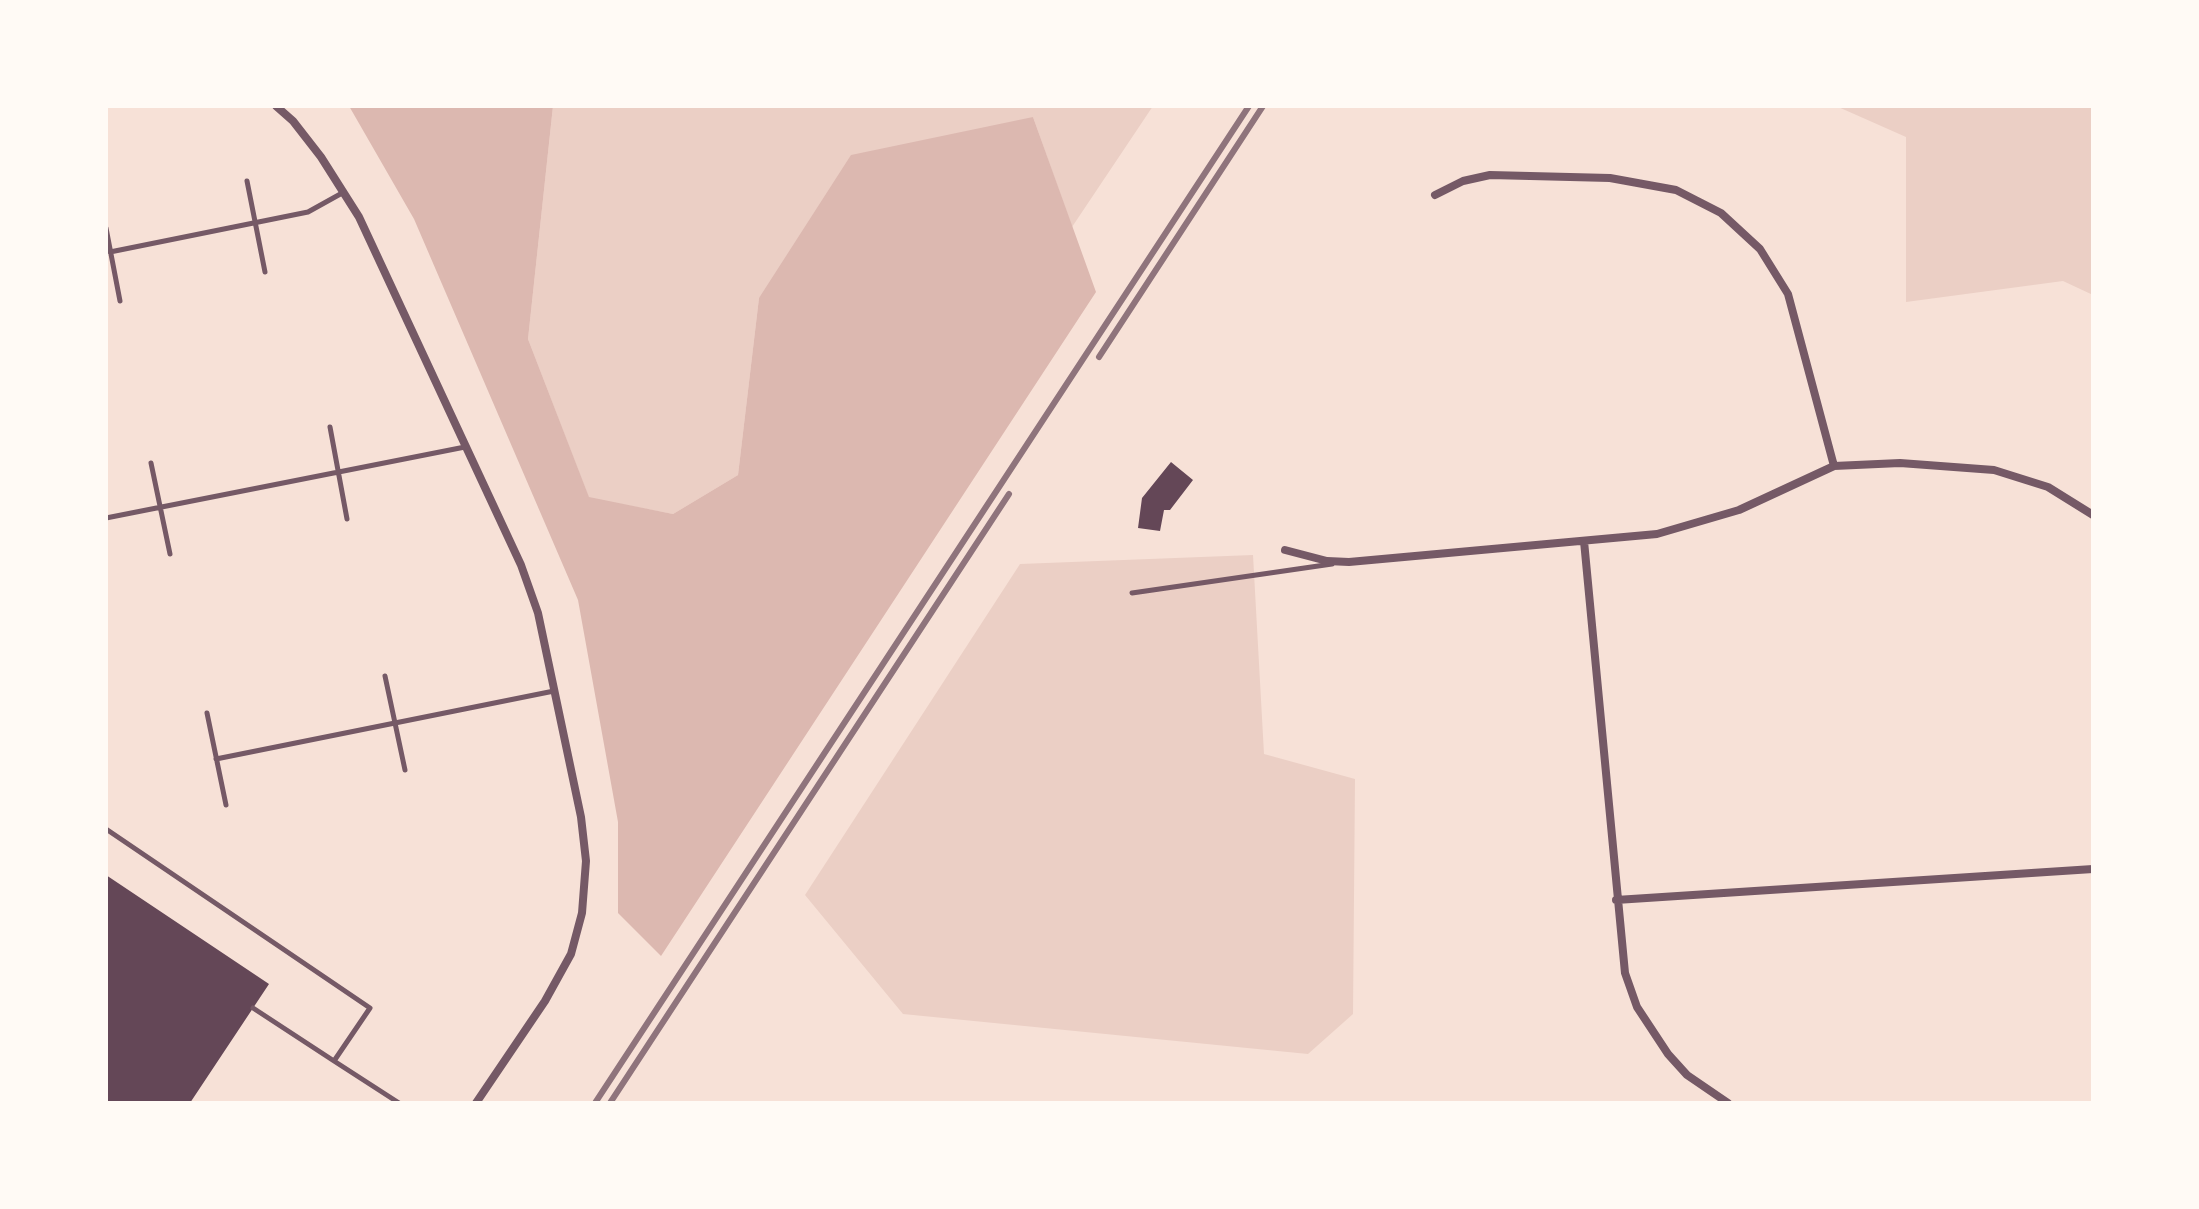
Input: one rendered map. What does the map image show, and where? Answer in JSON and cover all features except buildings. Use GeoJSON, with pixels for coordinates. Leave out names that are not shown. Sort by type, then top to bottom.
{"type":"FeatureCollection","features":[{"type":"Feature","properties":{"kind":"street"},"geometry":{"type":"LineString","coordinates":[[276,106],[293,121],[344,191],[521,565],[538,613],[555,690],[583,832],[586,861],[582,913],[571,954],[545,1001],[476,1103]]}},
{"type":"Feature","properties":{"kind":"street"},"geometry":{"type":"LineString","coordinates":[[1435,195],[1463,181],[1490,175],[1610,178],[1676,190],[1721,213],[1760,249],[1788,294],[1834,466]]}},
{"type":"Feature","properties":{"kind":"street"},"geometry":{"type":"LineString","coordinates":[[1285,550],[1314,558],[1349,562],[1657,534],[1702,524],[1834,466],[1900,463],[1994,470],[2048,487],[2093,515]]}},
{"type":"Feature","properties":{"kind":"street"},"geometry":{"type":"LineString","coordinates":[[1584,541],[1625,973],[1652,1035],[1687,1075],[1728,1103]]}},
{"type":"Feature","properties":{"kind":"street"},"geometry":{"type":"LineString","coordinates":[[1616,900],[2093,869]]}},
{"type":"Feature","properties":{"kind":"lane"},"geometry":{"type":"LineString","coordinates":[[247,181],[265,272]]}},
{"type":"Feature","properties":{"kind":"lane"},"geometry":{"type":"LineString","coordinates":[[110,252],[308,212],[344,191]]}},
{"type":"Feature","properties":{"kind":"lane"},"geometry":{"type":"LineString","coordinates":[[106,228],[120,301]]}},
{"type":"Feature","properties":{"kind":"lane"},"geometry":{"type":"LineString","coordinates":[[330,427],[347,519]]}},
{"type":"Feature","properties":{"kind":"lane"},"geometry":{"type":"LineString","coordinates":[[106,518],[466,447]]}},
{"type":"Feature","properties":{"kind":"lane"},"geometry":{"type":"LineString","coordinates":[[151,463],[170,554]]}},
{"type":"Feature","properties":{"kind":"lane"},"geometry":{"type":"LineString","coordinates":[[1132,593],[1349,562]]}},
{"type":"Feature","properties":{"kind":"lane"},"geometry":{"type":"LineString","coordinates":[[385,676],[405,770]]}},
{"type":"Feature","properties":{"kind":"lane"},"geometry":{"type":"LineString","coordinates":[[216,759],[555,690]]}},
{"type":"Feature","properties":{"kind":"lane"},"geometry":{"type":"LineString","coordinates":[[207,713],[226,805]]}},
{"type":"Feature","properties":{"kind":"lane"},"geometry":{"type":"LineString","coordinates":[[106,829],[370,1008],[334,1061]]}},
{"type":"Feature","properties":{"kind":"lane"},"geometry":{"type":"LineString","coordinates":[[253,1008],[399,1103]]}},
{"type":"Feature","properties":{"kind":"shaded area"},"geometry":{"type":"Polygon","coordinates":[[[349,106],[553,106],[528,339],[589,497],[673,514],[738,475],[759,298],[851,155],[1033,117],[1096,292],[661,956],[618,913],[618,822],[578,600],[414,219],[349,106]]]}},
{"type":"Feature","properties":{"kind":"shaded area"},"geometry":{"type":"Polygon","coordinates":[[[553,106],[1153,106],[1072,227],[1033,117],[759,298],[738,475],[673,514],[589,498],[528,339],[553,106]]]}},
{"type":"Feature","properties":{"kind":"shaded area"},"geometry":{"type":"Polygon","coordinates":[[[1836,106],[2093,106],[2093,295],[2063,281],[1906,302],[1906,137],[1836,106]]]}},
{"type":"Feature","properties":{"kind":"shaded area"},"geometry":{"type":"Polygon","coordinates":[[[1253,555],[1264,754],[1355,779],[1353,1014],[1308,1054],[903,1014],[805,895],[1020,564],[1253,555]]]}},
{"type":"Feature","properties":{"kind":"railway"},"geometry":{"type":"LineString","coordinates":[[595,1103],[1249,106]]}},
{"type":"Feature","properties":{"kind":"railway"},"geometry":{"type":"LineString","coordinates":[[1099,357],[1263,106]]}},
{"type":"Feature","properties":{"kind":"railway"},"geometry":{"type":"LineString","coordinates":[[610,1103],[1009,494]]}}]}
